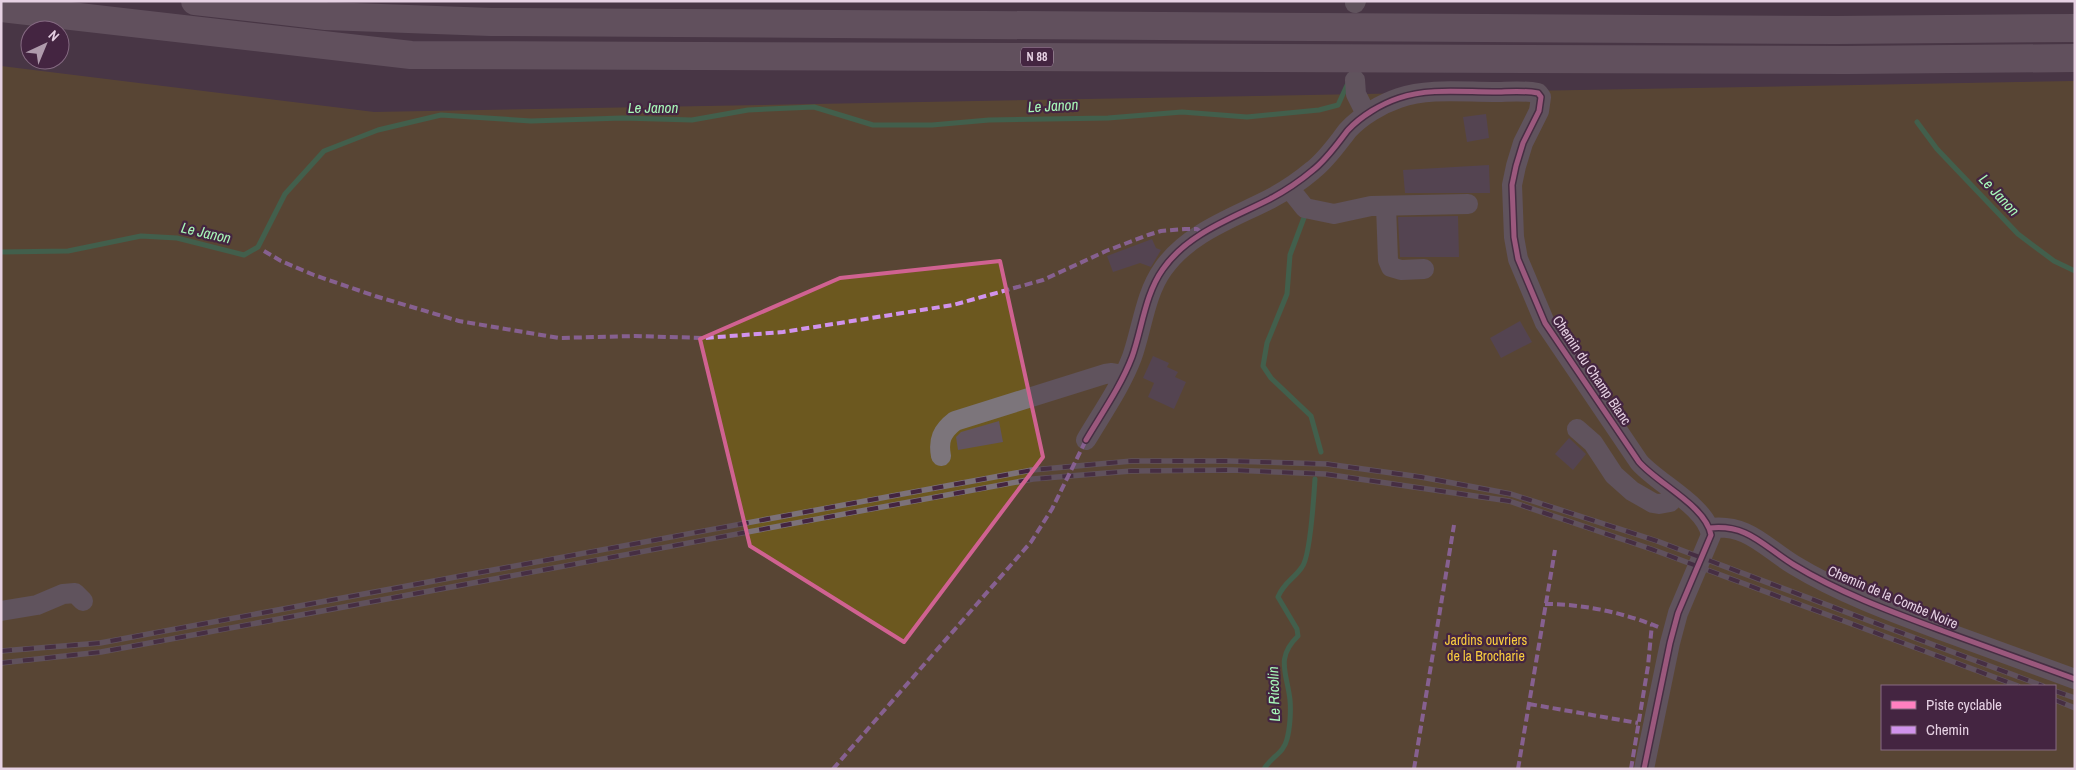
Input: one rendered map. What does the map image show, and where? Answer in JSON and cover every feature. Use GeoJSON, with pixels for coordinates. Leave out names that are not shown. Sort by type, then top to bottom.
{"type":"FeatureCollection","features":[{"type":"Feature","properties":{"kind":"highway"},"geometry":{"type":"LineString","coordinates":[[195,1],[326,16],[481,21],[1836,30],[2075,28]]}},
{"type":"Feature","properties":{"kind":"highway","name":"N 88"},"geometry":{"type":"LineString","coordinates":[[1,8],[411,55],[1826,60],[2075,58]]}},
{"type":"Feature","properties":{"kind":"street"},"geometry":{"type":"LineString","coordinates":[[1355,80],[1356,94],[1366,114]]}},
{"type":"Feature","properties":{"kind":"street","name":"Chemin du Champ Blanc"},"geometry":{"type":"LineString","coordinates":[[1086,440],[1132,358],[1152,288],[1163,268],[1179,252],[1214,226],[1289,188],[1316,168],[1333,151],[1349,129],[1366,114],[1398,98],[1420,93],[1532,92],[1538,93],[1541,96],[1539,111],[1523,143],[1512,185],[1514,237],[1518,259],[1545,323],[1581,373],[1640,462],[1652,476],[1694,508],[1710,528]]}},
{"type":"Feature","properties":{"kind":"street"},"geometry":{"type":"LineString","coordinates":[[1289,188],[1305,208],[1334,214],[1371,206],[1468,204]]}},
{"type":"Feature","properties":{"kind":"street"},"geometry":{"type":"LineString","coordinates":[[1386,206],[1388,260],[1391,267],[1401,270],[1424,269]]}},
{"type":"Feature","properties":{"kind":"street"},"geometry":{"type":"LineString","coordinates":[[941,456],[939,440],[947,426],[955,421],[1105,374],[1124,375]]}},
{"type":"Feature","properties":{"kind":"street"},"geometry":{"type":"LineString","coordinates":[[1577,429],[1593,443],[1614,475],[1632,491],[1653,503],[1659,504],[1670,502],[1676,494]]}},
{"type":"Feature","properties":{"kind":"street","name":"Chemin de la Combe Noire"},"geometry":{"type":"LineString","coordinates":[[1710,528],[1725,526],[1737,528],[1794,565],[1842,591],[1902,616],[2075,679]]}},
{"type":"Feature","properties":{"kind":"street"},"geometry":{"type":"LineString","coordinates":[[1644,769],[1678,613],[1706,551],[1711,535],[1710,528]]}},
{"type":"Feature","properties":{"kind":"street"},"geometry":{"type":"LineString","coordinates":[[1,611],[37,605],[63,594],[75,593],[83,601]]}},
{"type":"Feature","properties":{"kind":"highlighted area"},"geometry":{"type":"Polygon","coordinates":[[[1000,261],[1043,457],[904,642],[750,546],[700,339],[840,278],[1000,261]]]}},
{"type":"Feature","properties":{"kind":"green space","name":"Jardins ouvriers de la Brocharie"},"geometry":{"type":"Polygon","coordinates":[[[1,66],[20,68],[20,70],[33,70],[374,112],[2075,81],[2075,769],[1,769],[1,66]]]}},
{"type":"Feature","properties":{"kind":"building"},"geometry":{"type":"Polygon","coordinates":[[[1486,114],[1489,138],[1467,142],[1463,117],[1486,114]]]}},
{"type":"Feature","properties":{"kind":"building"},"geometry":{"type":"Polygon","coordinates":[[[1489,165],[1490,193],[1405,193],[1403,170],[1489,165]]]}},
{"type":"Feature","properties":{"kind":"building"},"geometry":{"type":"Polygon","coordinates":[[[1458,216],[1459,257],[1400,257],[1398,217],[1458,216]]]}},
{"type":"Feature","properties":{"kind":"building"},"geometry":{"type":"Polygon","coordinates":[[[1152,239],[1156,248],[1161,250],[1151,267],[1140,263],[1113,272],[1107,256],[1152,239]]]}},
{"type":"Feature","properties":{"kind":"building"},"geometry":{"type":"Polygon","coordinates":[[[1520,321],[1532,342],[1501,358],[1490,338],[1520,321]]]}},
{"type":"Feature","properties":{"kind":"building"},"geometry":{"type":"Polygon","coordinates":[[[1153,356],[1169,363],[1167,367],[1178,372],[1175,377],[1186,382],[1174,409],[1148,397],[1154,383],[1143,378],[1153,356]]]}},
{"type":"Feature","properties":{"kind":"building"},"geometry":{"type":"Polygon","coordinates":[[[999,421],[1003,442],[958,450],[956,437],[961,432],[999,421]]]}},
{"type":"Feature","properties":{"kind":"building"},"geometry":{"type":"Polygon","coordinates":[[[1569,438],[1586,454],[1573,470],[1555,454],[1569,438]]]}},
{"type":"Feature","properties":{"kind":"waterway","name":"Le Janon"},"geometry":{"type":"LineString","coordinates":[[1,252],[68,251],[141,236],[177,238],[244,255],[258,247],[285,194],[324,151],[378,130],[441,115],[531,121],[622,118],[692,120],[748,110],[814,107],[873,125],[932,125],[989,120],[1108,118],[1182,112],[1247,117],[1319,110],[1338,105],[1348,83]]}},
{"type":"Feature","properties":{"kind":"waterway","name":"Le Janon"},"geometry":{"type":"LineString","coordinates":[[1917,122],[1937,149],[2018,234],[2054,261],[2075,271]]}},
{"type":"Feature","properties":{"kind":"waterway","name":"Le Ricolin"},"geometry":{"type":"LineString","coordinates":[[1305,215],[1290,255],[1287,294],[1267,343],[1263,366],[1271,378],[1311,416],[1321,452]]}},
{"type":"Feature","properties":{"kind":"waterway","name":"Le Ricolin"},"geometry":{"type":"LineString","coordinates":[[1264,769],[1283,748],[1288,735],[1290,704],[1284,666],[1287,651],[1298,636],[1297,629],[1278,597],[1305,561],[1311,525],[1315,479]]}},
{"type":"Feature","properties":{"kind":"railway"},"geometry":{"type":"LineString","coordinates":[[1,651],[100,643],[1032,470],[1132,461],[1229,461],[1327,464],[1421,477],[1511,494],[1657,541],[2040,685]]}},
{"type":"Feature","properties":{"kind":"railway"},"geometry":{"type":"LineString","coordinates":[[1,663],[101,652],[1033,479],[1131,471],[1232,470],[1325,474],[1509,501],[1654,550],[2015,685]]}},
{"type":"Feature","properties":{"kind":"railway"},"geometry":{"type":"LineString","coordinates":[[2056,691],[2075,698]]}},
{"type":"Feature","properties":{"kind":"railway"},"geometry":{"type":"LineString","coordinates":[[2056,700],[2075,708]]}},
{"type":"Feature","properties":{"kind":"marked path"},"geometry":{"type":"LineString","coordinates":[[264,251],[281,261],[314,275],[375,296],[459,321],[559,338],[635,336],[705,338],[783,332],[953,305],[1043,280],[1106,251],[1161,231],[1197,229],[1203,234]]}},
{"type":"Feature","properties":{"kind":"marked path"},"geometry":{"type":"LineString","coordinates":[[833,769],[1031,542],[1052,509],[1086,440]]}},
{"type":"Feature","properties":{"kind":"marked path"},"geometry":{"type":"LineString","coordinates":[[1414,769],[1454,525]]}},
{"type":"Feature","properties":{"kind":"marked path"},"geometry":{"type":"LineString","coordinates":[[1518,769],[1555,550]]}},
{"type":"Feature","properties":{"kind":"marked path"},"geometry":{"type":"LineString","coordinates":[[1545,604],[1560,604],[1604,610],[1661,628]]}},
{"type":"Feature","properties":{"kind":"marked path"},"geometry":{"type":"LineString","coordinates":[[1631,769],[1648,666],[1652,624]]}},
{"type":"Feature","properties":{"kind":"marked path"},"geometry":{"type":"LineString","coordinates":[[1529,704],[1638,723]]}},
{"type":"Feature","properties":{"kind":"cycle path"},"geometry":{"type":"LineString","coordinates":[[1086,440],[1128,368],[1148,300],[1157,279],[1173,256],[1198,236],[1270,199],[1298,182],[1323,161],[1353,125],[1378,107],[1392,101],[1410,95],[1433,92],[1521,91],[1538,93],[1541,97],[1539,111],[1523,143],[1512,185],[1514,237],[1518,259],[1545,323],[1639,462],[1700,514],[1707,524],[1711,535],[1678,613],[1644,769]]}},
{"type":"Feature","properties":{"kind":"cycle path"},"geometry":{"type":"LineString","coordinates":[[1710,528],[1735,529],[1745,533],[1794,565],[1848,593],[1924,624],[2075,679]]}}]}
